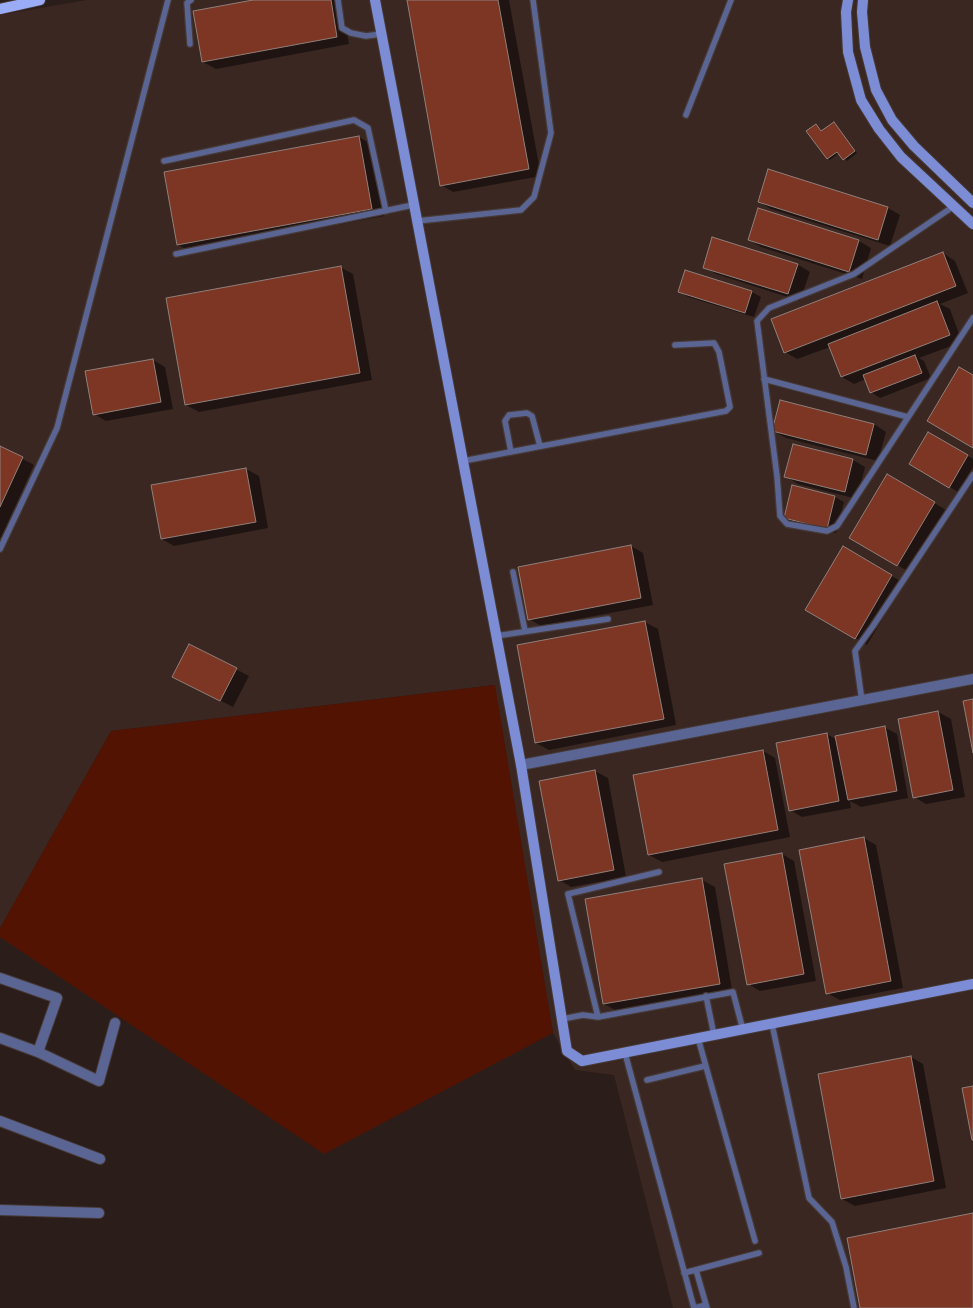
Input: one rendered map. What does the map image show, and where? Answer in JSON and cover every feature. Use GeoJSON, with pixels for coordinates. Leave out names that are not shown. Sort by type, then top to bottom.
{"type":"FeatureCollection","features":[{"type":"Feature","properties":{"kind":"main road"},"geometry":{"type":"LineString","coordinates":[[0,9],[40,0]]}},
{"type":"Feature","properties":{"kind":"street"},"geometry":{"type":"LineString","coordinates":[[375,0],[521,765],[567,1051],[582,1061],[973,984]]}},
{"type":"Feature","properties":{"kind":"street"},"geometry":{"type":"LineString","coordinates":[[848,0],[846,12],[848,52],[861,100],[879,129],[901,157],[973,224]]}},
{"type":"Feature","properties":{"kind":"street"},"geometry":{"type":"LineString","coordinates":[[863,0],[862,12],[865,47],[876,90],[892,120],[914,146],[973,203]]}},
{"type":"Feature","properties":{"kind":"street"},"geometry":{"type":"LineString","coordinates":[[901,157],[914,146]]}},
{"type":"Feature","properties":{"kind":"street"},"geometry":{"type":"LineString","coordinates":[[521,765],[973,679]]}},
{"type":"Feature","properties":{"kind":"street"},"geometry":{"type":"LineString","coordinates":[[0,978],[57,998],[38,1052]]}},
{"type":"Feature","properties":{"kind":"street"},"geometry":{"type":"LineString","coordinates":[[0,1038],[38,1052],[99,1081],[115,1023]]}},
{"type":"Feature","properties":{"kind":"street"},"geometry":{"type":"LineString","coordinates":[[0,1121],[100,1159]]}},
{"type":"Feature","properties":{"kind":"street"},"geometry":{"type":"LineString","coordinates":[[0,1210],[100,1214]]}},
{"type":"Feature","properties":{"kind":"lane"},"geometry":{"type":"LineString","coordinates":[[0,549],[57,428],[168,0]]}},
{"type":"Feature","properties":{"kind":"lane"},"geometry":{"type":"LineString","coordinates":[[190,44],[187,3],[191,0]]}},
{"type":"Feature","properties":{"kind":"lane"},"geometry":{"type":"LineString","coordinates":[[338,0],[342,28],[351,33],[366,36],[381,34]]}},
{"type":"Feature","properties":{"kind":"lane"},"geometry":{"type":"LineString","coordinates":[[417,221],[521,210],[534,197],[551,133],[534,0]]}},
{"type":"Feature","properties":{"kind":"lane"},"geometry":{"type":"LineString","coordinates":[[686,115],[731,0]]}},
{"type":"Feature","properties":{"kind":"lane"},"geometry":{"type":"LineString","coordinates":[[164,161],[354,120],[368,128],[386,211]]}},
{"type":"Feature","properties":{"kind":"lane"},"geometry":{"type":"LineString","coordinates":[[176,254],[414,205]]}},
{"type":"Feature","properties":{"kind":"lane"},"geometry":{"type":"LineString","coordinates":[[954,206],[854,274],[769,308],[756,321],[777,476],[780,516],[787,524],[827,531],[837,526],[973,318]]}},
{"type":"Feature","properties":{"kind":"lane"},"geometry":{"type":"LineString","coordinates":[[463,461],[726,411],[730,407],[719,352],[714,343],[675,346]]}},
{"type":"Feature","properties":{"kind":"lane"},"geometry":{"type":"LineString","coordinates":[[764,379],[908,417]]}},
{"type":"Feature","properties":{"kind":"lane"},"geometry":{"type":"LineString","coordinates":[[511,452],[506,421],[509,415],[527,413],[532,416],[540,446]]}},
{"type":"Feature","properties":{"kind":"lane"},"geometry":{"type":"LineString","coordinates":[[862,701],[855,651],[874,626],[973,475]]}},
{"type":"Feature","properties":{"kind":"lane"},"geometry":{"type":"LineString","coordinates":[[513,572],[525,631]]}},
{"type":"Feature","properties":{"kind":"lane"},"geometry":{"type":"LineString","coordinates":[[496,636],[608,619]]}},
{"type":"Feature","properties":{"kind":"lane"},"geometry":{"type":"LineString","coordinates":[[598,1017],[568,894],[659,872]]}},
{"type":"Feature","properties":{"kind":"lane"},"geometry":{"type":"LineString","coordinates":[[562,1019],[583,1015],[598,1017],[733,992],[743,1030]]}},
{"type":"Feature","properties":{"kind":"lane"},"geometry":{"type":"LineString","coordinates":[[706,996],[714,1035]]}},
{"type":"Feature","properties":{"kind":"lane"},"geometry":{"type":"LineString","coordinates":[[772,1024],[809,1198],[832,1222],[846,1267],[854,1308]]}},
{"type":"Feature","properties":{"kind":"lane"},"geometry":{"type":"LineString","coordinates":[[698,1038],[755,1241]]}},
{"type":"Feature","properties":{"kind":"lane"},"geometry":{"type":"LineString","coordinates":[[625,1053],[694,1308],[706,1306],[696,1270]]}},
{"type":"Feature","properties":{"kind":"lane"},"geometry":{"type":"LineString","coordinates":[[647,1080],[705,1066]]}},
{"type":"Feature","properties":{"kind":"lane"},"geometry":{"type":"LineString","coordinates":[[684,1273],[758,1253]]}},
{"type":"Feature","properties":{"kind":"shaded area"},"geometry":{"type":"Polygon","coordinates":[[[87,0],[973,0],[973,1308],[673,1308],[614,1075],[575,1070],[553,1033],[494,685],[111,731],[0,928],[0,15],[87,0]]]}},
{"type":"Feature","properties":{"kind":"shaded area"},"geometry":{"type":"Polygon","coordinates":[[[495,685],[553,1033],[324,1154],[0,937],[0,928],[111,731],[495,685]]]}},
{"type":"Feature","properties":{"kind":"building"},"geometry":{"type":"Polygon","coordinates":[[[253,0],[331,0],[337,37],[202,62],[193,11],[253,0]]]}},
{"type":"Feature","properties":{"kind":"building"},"geometry":{"type":"Polygon","coordinates":[[[407,0],[498,0],[529,169],[440,186],[407,0]]]}},
{"type":"Feature","properties":{"kind":"building"},"geometry":{"type":"Polygon","coordinates":[[[834,122],[855,151],[843,160],[837,152],[827,159],[806,131],[816,124],[821,131],[834,122]]]}},
{"type":"Feature","properties":{"kind":"building"},"geometry":{"type":"Polygon","coordinates":[[[359,136],[372,209],[177,245],[164,172],[359,136]]]}},
{"type":"Feature","properties":{"kind":"building"},"geometry":{"type":"Polygon","coordinates":[[[768,169],[888,207],[878,240],[758,202],[768,169]]]}},
{"type":"Feature","properties":{"kind":"building"},"geometry":{"type":"Polygon","coordinates":[[[758,208],[859,240],[849,272],[748,240],[758,208]]]}},
{"type":"Feature","properties":{"kind":"building"},"geometry":{"type":"Polygon","coordinates":[[[712,237],[798,264],[788,294],[703,268],[712,237]]]}},
{"type":"Feature","properties":{"kind":"building"},"geometry":{"type":"Polygon","coordinates":[[[943,252],[956,286],[784,353],[771,319],[943,252]]]}},
{"type":"Feature","properties":{"kind":"building"},"geometry":{"type":"Polygon","coordinates":[[[341,266],[360,373],[185,405],[166,298],[341,266]]]}},
{"type":"Feature","properties":{"kind":"building"},"geometry":{"type":"Polygon","coordinates":[[[685,270],[752,291],[745,313],[678,292],[685,270]]]}},
{"type":"Feature","properties":{"kind":"building"},"geometry":{"type":"Polygon","coordinates":[[[937,301],[950,335],[841,377],[828,344],[937,301]]]}},
{"type":"Feature","properties":{"kind":"building"},"geometry":{"type":"Polygon","coordinates":[[[915,355],[922,373],[870,393],[863,375],[915,355]]]}},
{"type":"Feature","properties":{"kind":"building"},"geometry":{"type":"Polygon","coordinates":[[[153,359],[161,402],[93,415],[85,371],[153,359]]]}},
{"type":"Feature","properties":{"kind":"building"},"geometry":{"type":"Polygon","coordinates":[[[959,367],[973,375],[973,448],[927,421],[959,367]]]}},
{"type":"Feature","properties":{"kind":"building"},"geometry":{"type":"Polygon","coordinates":[[[780,400],[874,424],[866,455],[772,431],[780,400]]]}},
{"type":"Feature","properties":{"kind":"building"},"geometry":{"type":"Polygon","coordinates":[[[928,432],[968,455],[949,488],[909,464],[928,432]]]}},
{"type":"Feature","properties":{"kind":"building"},"geometry":{"type":"Polygon","coordinates":[[[793,444],[853,459],[845,492],[784,477],[793,444]]]}},
{"type":"Feature","properties":{"kind":"building"},"geometry":{"type":"Polygon","coordinates":[[[0,446],[23,457],[0,507],[0,446]]]}},
{"type":"Feature","properties":{"kind":"building"},"geometry":{"type":"Polygon","coordinates":[[[246,468],[256,522],[161,539],[151,485],[246,468]]]}},
{"type":"Feature","properties":{"kind":"building"},"geometry":{"type":"Polygon","coordinates":[[[887,474],[935,502],[897,566],[849,538],[887,474]]]}},
{"type":"Feature","properties":{"kind":"building"},"geometry":{"type":"Polygon","coordinates":[[[792,485],[835,496],[827,529],[784,518],[792,485]]]}},
{"type":"Feature","properties":{"kind":"building"},"geometry":{"type":"Polygon","coordinates":[[[631,545],[641,598],[528,620],[518,567],[631,545]]]}},
{"type":"Feature","properties":{"kind":"building"},"geometry":{"type":"Polygon","coordinates":[[[843,546],[892,575],[855,639],[805,610],[843,546]]]}},
{"type":"Feature","properties":{"kind":"building"},"geometry":{"type":"Polygon","coordinates":[[[645,621],[664,719],[535,743],[517,645],[645,621]]]}},
{"type":"Feature","properties":{"kind":"building"},"geometry":{"type":"Polygon","coordinates":[[[189,644],[237,668],[220,701],[172,677],[189,644]]]}},
{"type":"Feature","properties":{"kind":"building"},"geometry":{"type":"Polygon","coordinates":[[[973,699],[973,753],[963,701],[973,699]]]}},
{"type":"Feature","properties":{"kind":"building"},"geometry":{"type":"Polygon","coordinates":[[[938,711],[953,790],[913,798],[898,719],[938,711]]]}},
{"type":"Feature","properties":{"kind":"building"},"geometry":{"type":"Polygon","coordinates":[[[885,726],[897,791],[848,800],[835,736],[885,726]]]}},
{"type":"Feature","properties":{"kind":"building"},"geometry":{"type":"Polygon","coordinates":[[[827,733],[839,801],[789,811],[776,743],[827,733]]]}},
{"type":"Feature","properties":{"kind":"building"},"geometry":{"type":"Polygon","coordinates":[[[763,750],[778,830],[648,855],[633,775],[763,750]]]}},
{"type":"Feature","properties":{"kind":"building"},"geometry":{"type":"Polygon","coordinates":[[[595,770],[614,870],[558,881],[539,781],[595,770]]]}},
{"type":"Feature","properties":{"kind":"building"},"geometry":{"type":"Polygon","coordinates":[[[864,837],[891,981],[826,994],[799,850],[864,837]]]}},
{"type":"Feature","properties":{"kind":"building"},"geometry":{"type":"Polygon","coordinates":[[[782,853],[804,974],[747,985],[724,864],[782,853]]]}},
{"type":"Feature","properties":{"kind":"building"},"geometry":{"type":"Polygon","coordinates":[[[702,878],[720,984],[603,1004],[585,899],[702,878]]]}},
{"type":"Feature","properties":{"kind":"building"},"geometry":{"type":"Polygon","coordinates":[[[911,1056],[934,1181],[841,1199],[818,1074],[911,1056]]]}},
{"type":"Feature","properties":{"kind":"building"},"geometry":{"type":"Polygon","coordinates":[[[973,1086],[973,1140],[972,1140],[962,1088],[973,1086]]]}},
{"type":"Feature","properties":{"kind":"building"},"geometry":{"type":"Polygon","coordinates":[[[973,1213],[973,1308],[860,1308],[847,1238],[973,1213]]]}}]}
